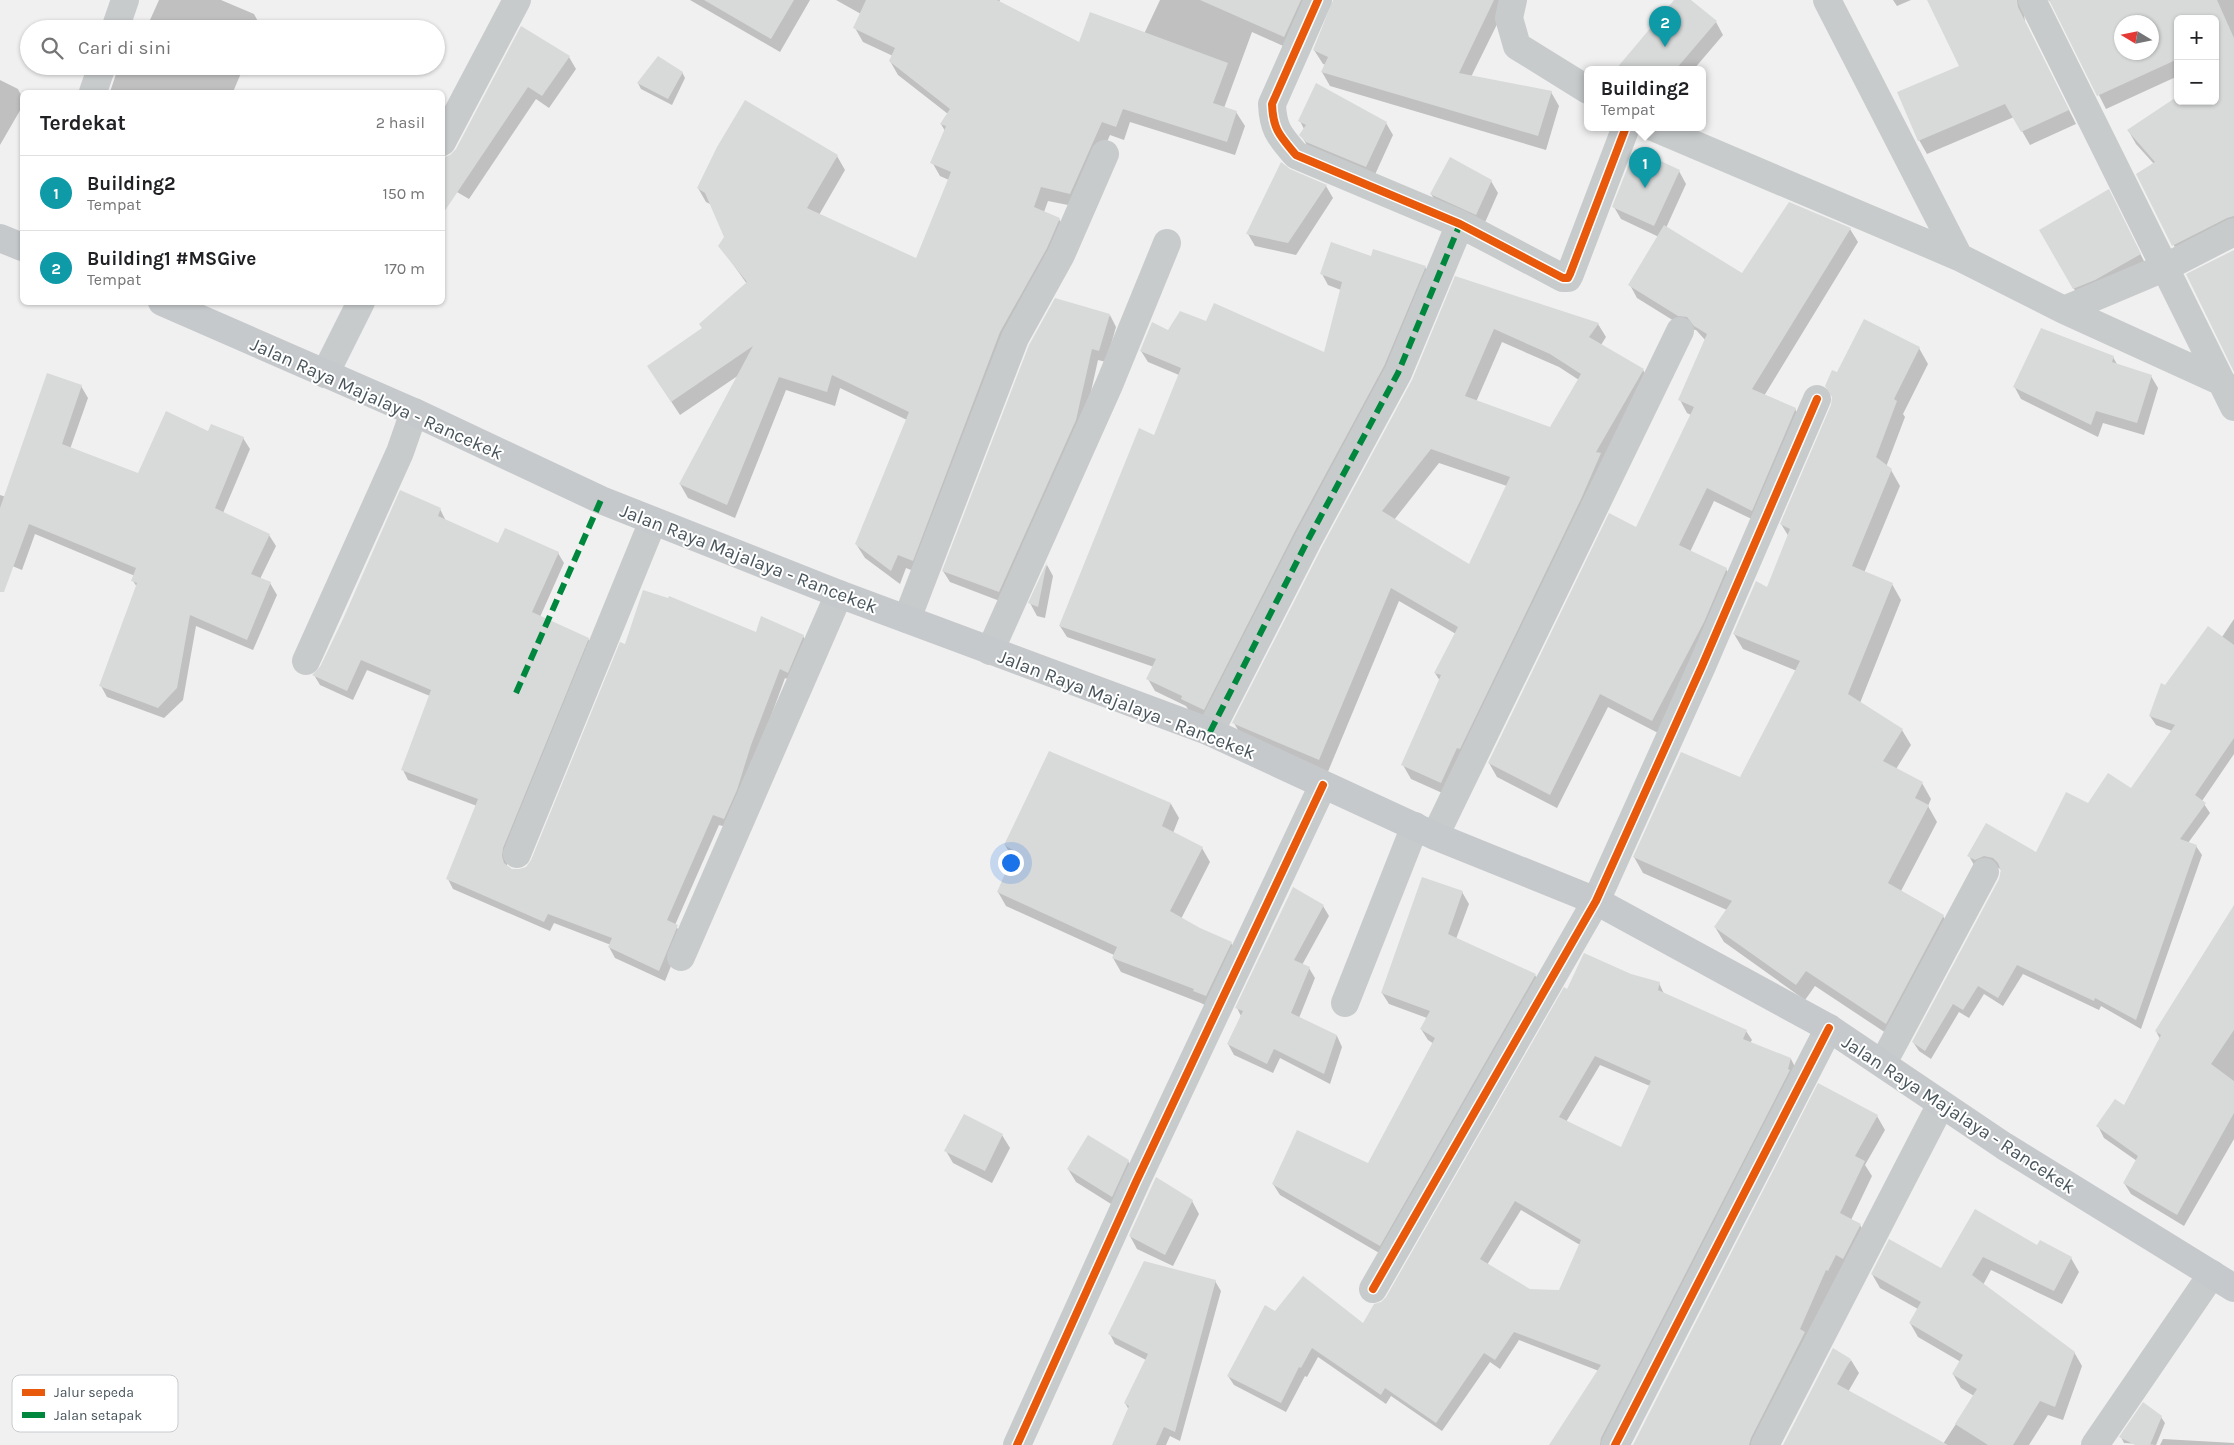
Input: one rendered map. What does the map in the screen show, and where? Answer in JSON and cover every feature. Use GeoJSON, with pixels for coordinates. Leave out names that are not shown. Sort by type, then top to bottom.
{"type":"FeatureCollection","features":[{"type":"Feature","properties":{"kind":"main road"},"geometry":{"type":"LineString","coordinates":[[0,238],[20,245]]}},
{"type":"Feature","properties":{"kind":"main road","name":"Jalan Raya Majalaya - Rancekek"},"geometry":{"type":"LineString","coordinates":[[169,305],[414,412],[601,500],[840,594],[1210,732],[1425,831],[1596,900],[1829,1028],[2054,1178],[2223,1281]]}},
{"type":"Feature","properties":{"kind":"street"},"geometry":{"type":"LineString","coordinates":[[118,20],[125,0]]}},
{"type":"Feature","properties":{"kind":"street"},"geometry":{"type":"LineString","coordinates":[[445,136],[516,0]]}},
{"type":"Feature","properties":{"kind":"street"},"geometry":{"type":"LineString","coordinates":[[1318,0],[1272,104],[1272,122],[1282,139],[1296,155],[1460,224],[1563,278],[1568,278],[1624,131]]}},
{"type":"Feature","properties":{"kind":"street"},"geometry":{"type":"LineString","coordinates":[[1513,0],[1509,18],[1517,46],[1584,88]]}},
{"type":"Feature","properties":{"kind":"street"},"geometry":{"type":"LineString","coordinates":[[1827,0],[1958,257]]}},
{"type":"Feature","properties":{"kind":"street"},"geometry":{"type":"LineString","coordinates":[[2032,0],[2234,407]]}},
{"type":"Feature","properties":{"kind":"street"},"geometry":{"type":"LineString","coordinates":[[94,90],[99,75]]}},
{"type":"Feature","properties":{"kind":"street"},"geometry":{"type":"LineString","coordinates":[[1662,131],[1958,257],[2064,310],[2222,382]]}},
{"type":"Feature","properties":{"kind":"street"},"geometry":{"type":"LineString","coordinates":[[907,619],[1015,338],[1061,255],[1105,154]]}},
{"type":"Feature","properties":{"kind":"street"},"geometry":{"type":"LineString","coordinates":[[1210,732],[1309,538],[1398,373],[1460,224]]}},
{"type":"Feature","properties":{"kind":"street"},"geometry":{"type":"LineString","coordinates":[[2064,310],[2166,268],[2234,232]]}},
{"type":"Feature","properties":{"kind":"street"},"geometry":{"type":"LineString","coordinates":[[990,651],[1109,385],[1167,243]]}},
{"type":"Feature","properties":{"kind":"street"},"geometry":{"type":"LineString","coordinates":[[325,374],[360,305]]}},
{"type":"Feature","properties":{"kind":"street"},"geometry":{"type":"LineString","coordinates":[[1345,1003],[1425,831],[1680,331]]}},
{"type":"Feature","properties":{"kind":"street"},"geometry":{"type":"LineString","coordinates":[[1373,1289],[1596,900],[1702,666],[1817,399]]}},
{"type":"Feature","properties":{"kind":"street"},"geometry":{"type":"LineString","coordinates":[[306,661],[400,452],[414,412]]}},
{"type":"Feature","properties":{"kind":"street"},"geometry":{"type":"LineString","coordinates":[[517,854],[653,521]]}},
{"type":"Feature","properties":{"kind":"street"},"geometry":{"type":"LineString","coordinates":[[681,957],[840,594]]}},
{"type":"Feature","properties":{"kind":"street"},"geometry":{"type":"LineString","coordinates":[[1017,1445],[1136,1182],[1323,785]]}},
{"type":"Feature","properties":{"kind":"street"},"geometry":{"type":"LineString","coordinates":[[1883,1063],[1985,872]]}},
{"type":"Feature","properties":{"kind":"street"},"geometry":{"type":"LineString","coordinates":[[1615,1445],[1829,1028]]}},
{"type":"Feature","properties":{"kind":"street"},"geometry":{"type":"LineString","coordinates":[[1765,1445],[1941,1104]]}},
{"type":"Feature","properties":{"kind":"street"},"geometry":{"type":"LineString","coordinates":[[2095,1445],[2223,1281]]}},
{"type":"Feature","properties":{"kind":"building"},"geometry":{"type":"Polygon","coordinates":[[[704,0],[794,0],[771,39],[704,0]]]}},
{"type":"Feature","properties":{"kind":"building"},"geometry":{"type":"Polygon","coordinates":[[[866,0],[997,0],[1079,42],[1090,12],[1228,63],[1213,103],[1237,111],[1227,142],[1123,109],[1116,127],[1102,122],[1070,194],[1041,187],[1034,207],[1060,218],[1047,248],[1000,332],[913,561],[898,555],[891,571],[855,544],[909,412],[832,375],[827,392],[779,377],[727,505],[679,484],[753,346],[671,402],[647,366],[702,328],[699,324],[747,282],[718,246],[724,237],[705,193],[697,188],[717,147],[745,100],[838,155],[807,208],[916,258],[951,172],[930,163],[946,126],[940,124],[950,109],[889,61],[895,48],[853,28],[866,0]]]}},
{"type":"Feature","properties":{"kind":"building"},"geometry":{"type":"Polygon","coordinates":[[[1200,0],[1301,0],[1284,37],[1200,0]]]}},
{"type":"Feature","properties":{"kind":"building"},"geometry":{"type":"Polygon","coordinates":[[[1333,0],[1494,0],[1459,73],[1552,91],[1538,136],[1321,72],[1328,57],[1313,50],[1333,0]]]}},
{"type":"Feature","properties":{"kind":"building"},"geometry":{"type":"Polygon","coordinates":[[[1674,0],[1691,0],[1717,21],[1679,66],[1619,66],[1674,0]]]}},
{"type":"Feature","properties":{"kind":"building"},"geometry":{"type":"Polygon","coordinates":[[[1927,0],[2017,0],[2018,7],[2069,110],[2021,132],[2005,104],[1918,141],[1897,92],[1959,66],[1927,0]]]}},
{"type":"Feature","properties":{"kind":"building"},"geometry":{"type":"Polygon","coordinates":[[[2049,0],[2217,0],[2234,38],[2234,216],[2172,246],[2136,174],[2155,162],[2127,130],[2174,99],[2174,105],[2219,105],[2219,15],[2174,15],[2174,61],[2097,96],[2049,0]]]}},
{"type":"Feature","properties":{"kind":"building"},"geometry":{"type":"Polygon","coordinates":[[[521,26],[570,56],[542,96],[528,87],[445,211],[445,157],[456,149],[521,26]]]}},
{"type":"Feature","properties":{"kind":"building"},"geometry":{"type":"Polygon","coordinates":[[[658,56],[683,72],[668,99],[637,83],[658,56]]]}},
{"type":"Feature","properties":{"kind":"building"},"geometry":{"type":"Polygon","coordinates":[[[1316,83],[1387,122],[1366,167],[1306,142],[1299,135],[1306,125],[1298,121],[1316,83]]]}},
{"type":"Feature","properties":{"kind":"building"},"geometry":{"type":"Polygon","coordinates":[[[1635,149],[1680,170],[1654,226],[1612,207],[1635,149]]]}},
{"type":"Feature","properties":{"kind":"building"},"geometry":{"type":"Polygon","coordinates":[[[1450,157],[1492,180],[1476,215],[1430,194],[1450,157]]]}},
{"type":"Feature","properties":{"kind":"building"},"geometry":{"type":"Polygon","coordinates":[[[1281,162],[1290,169],[1327,185],[1288,243],[1246,234],[1281,162]]]}},
{"type":"Feature","properties":{"kind":"building"},"geometry":{"type":"Polygon","coordinates":[[[2109,189],[2141,254],[2095,280],[2073,289],[2039,230],[2109,189]]]}},
{"type":"Feature","properties":{"kind":"building"},"geometry":{"type":"Polygon","coordinates":[[[1789,202],[1851,228],[1752,389],[1796,408],[1752,511],[1707,488],[1679,545],[1727,568],[1704,622],[1652,721],[1600,694],[1550,795],[1488,763],[1609,513],[1636,527],[1694,407],[1678,400],[1707,334],[1694,326],[1687,317],[1678,316],[1628,285],[1664,225],[1742,273],[1789,202]]]}},
{"type":"Feature","properties":{"kind":"building"},"geometry":{"type":"Polygon","coordinates":[[[1331,242],[1371,256],[1373,249],[1426,266],[1384,366],[1295,531],[1204,710],[1181,699],[1182,696],[1146,679],[1156,659],[1059,626],[1139,428],[1154,435],[1181,368],[1140,351],[1152,322],[1168,330],[1180,311],[1206,321],[1214,303],[1324,352],[1342,282],[1320,274],[1331,242]]]}},
{"type":"Feature","properties":{"kind":"building"},"geometry":{"type":"Polygon","coordinates":[[[2234,250],[2234,372],[2186,274],[2234,250]]]}},
{"type":"Feature","properties":{"kind":"building"},"geometry":{"type":"Polygon","coordinates":[[[1455,276],[1599,323],[1589,337],[1644,369],[1596,452],[1601,453],[1581,499],[1460,749],[1457,748],[1441,783],[1401,765],[1441,675],[1434,673],[1458,627],[1391,588],[1319,760],[1232,723],[1323,545],[1412,380],[1455,276]],[[1494,329],[1465,396],[1550,427],[1581,374],[1550,354],[1494,329]],[[1431,449],[1382,511],[1469,564],[1510,477],[1431,449]]]}},
{"type":"Feature","properties":{"kind":"building"},"geometry":{"type":"Polygon","coordinates":[[[1055,298],[1110,314],[1099,351],[1092,349],[1076,420],[999,592],[942,571],[1029,345],[1055,298]]]}},
{"type":"Feature","properties":{"kind":"building"},"geometry":{"type":"Polygon","coordinates":[[[1864,319],[1920,347],[1894,399],[1897,401],[1876,457],[1892,469],[1852,566],[1893,583],[1848,694],[1903,729],[1883,761],[1923,782],[1915,798],[1929,805],[1888,883],[1944,915],[1886,1024],[1806,971],[1796,985],[1714,927],[1732,901],[1633,857],[1681,752],[1740,777],[1800,661],[1733,634],[1756,581],[1767,587],[1790,529],[1780,524],[1831,405],[1832,397],[1825,386],[1832,370],[1837,372],[1864,319]]]}},
{"type":"Feature","properties":{"kind":"building"},"geometry":{"type":"Polygon","coordinates":[[[2041,328],[2114,356],[2112,362],[2152,375],[2137,423],[2096,411],[2091,425],[2013,387],[2041,328]]]}},
{"type":"Feature","properties":{"kind":"building"},"geometry":{"type":"Polygon","coordinates":[[[47,373],[82,385],[62,444],[138,473],[166,411],[208,431],[211,424],[244,437],[215,508],[270,534],[251,574],[271,582],[247,640],[190,615],[177,688],[158,708],[99,686],[137,583],[131,581],[136,568],[29,524],[4,592],[0,592],[0,508],[47,373]]]}},
{"type":"Feature","properties":{"kind":"building"},"geometry":{"type":"Polygon","coordinates":[[[400,490],[441,508],[438,516],[498,543],[505,528],[559,552],[532,612],[589,638],[503,848],[502,856],[504,863],[512,869],[526,867],[531,860],[620,642],[625,644],[643,590],[668,598],[669,596],[756,632],[761,616],[804,635],[788,673],[780,669],[751,745],[737,790],[724,819],[713,815],[667,920],[678,925],[659,971],[608,947],[612,938],[548,914],[544,922],[446,879],[478,799],[401,770],[431,690],[361,660],[347,691],[312,675],[320,667],[343,619],[400,490]]]}},
{"type":"Feature","properties":{"kind":"building"},"geometry":{"type":"Polygon","coordinates":[[[1047,562],[1038,607],[1028,603],[1047,562]]]}},
{"type":"Feature","properties":{"kind":"building"},"geometry":{"type":"Polygon","coordinates":[[[2208,626],[2234,645],[2234,738],[2195,795],[2206,803],[2180,839],[2197,845],[2136,1020],[2095,998],[2094,1001],[2017,965],[1998,998],[1978,986],[1963,1010],[1953,1004],[1925,1051],[1912,1042],[1999,879],[2001,871],[1998,863],[1993,858],[1984,856],[1975,860],[1967,856],[1986,823],[2036,852],[2066,792],[2088,803],[2108,773],[2131,788],[2175,725],[2149,716],[2161,683],[2165,685],[2208,626]]]}},
{"type":"Feature","properties":{"kind":"building"},"geometry":{"type":"Polygon","coordinates":[[[1049,751],[1171,803],[1162,826],[1203,847],[1170,911],[1200,928],[1232,942],[1206,996],[1193,991],[1194,989],[1112,958],[1117,947],[997,892],[1015,851],[1004,845],[1049,751]]]}},
{"type":"Feature","properties":{"kind":"building"},"geometry":{"type":"Polygon","coordinates":[[[1422,877],[1463,891],[1448,934],[1536,974],[1380,1246],[1272,1184],[1297,1130],[1368,1163],[1435,1038],[1420,1029],[1430,1011],[1381,993],[1422,877]]]}},
{"type":"Feature","properties":{"kind":"building"},"geometry":{"type":"Polygon","coordinates":[[[1293,887],[1324,905],[1294,960],[1310,967],[1291,1013],[1337,1035],[1324,1074],[1274,1049],[1267,1064],[1227,1044],[1243,1011],[1235,1008],[1293,887]]]}},
{"type":"Feature","properties":{"kind":"building"},"geometry":{"type":"Polygon","coordinates":[[[2234,905],[2234,1030],[2211,1064],[2234,1081],[2234,1113],[2177,1215],[2123,1183],[2138,1156],[2096,1126],[2115,1099],[2124,1105],[2161,1035],[2155,1031],[2234,905]]]}},
{"type":"Feature","properties":{"kind":"building"},"geometry":{"type":"Polygon","coordinates":[[[1584,953],[1631,974],[1660,982],[1658,990],[1747,1030],[1743,1039],[1791,1058],[1788,1069],[1790,1070],[1601,1438],[1600,1445],[1549,1445],[1601,1365],[1514,1332],[1495,1360],[1484,1353],[1436,1423],[1385,1388],[1381,1395],[1312,1348],[1301,1368],[1299,1367],[1281,1403],[1227,1376],[1265,1305],[1275,1311],[1303,1276],[1363,1323],[1374,1304],[1381,1302],[1386,1297],[1564,987],[1567,989],[1584,953]],[[1595,1056],[1559,1117],[1621,1147],[1651,1081],[1595,1056]],[[1515,1201],[1480,1259],[1530,1289],[1559,1290],[1581,1240],[1515,1201]]]}},
{"type":"Feature","properties":{"kind":"building"},"geometry":{"type":"Polygon","coordinates":[[[1818,1083],[1878,1115],[1855,1156],[1865,1161],[1840,1213],[1861,1224],[1843,1259],[1836,1255],[1828,1271],[1826,1270],[1800,1329],[1805,1332],[1749,1445],[1633,1445],[1818,1083]]]}},
{"type":"Feature","properties":{"kind":"building"},"geometry":{"type":"Polygon","coordinates":[[[964,1114],[1003,1134],[985,1171],[944,1151],[964,1114]]]}},
{"type":"Feature","properties":{"kind":"building"},"geometry":{"type":"Polygon","coordinates":[[[1088,1135],[1129,1160],[1112,1197],[1067,1169],[1088,1135]]]}},
{"type":"Feature","properties":{"kind":"building"},"geometry":{"type":"Polygon","coordinates":[[[1156,1177],[1193,1200],[1165,1255],[1129,1236],[1156,1177]]]}},
{"type":"Feature","properties":{"kind":"building"},"geometry":{"type":"Polygon","coordinates":[[[1975,1209],[2037,1245],[2040,1240],[2072,1257],[2054,1291],[1983,1257],[1972,1275],[2075,1352],[2055,1407],[2040,1401],[2013,1445],[1988,1445],[1955,1424],[1977,1389],[1952,1374],[1963,1355],[1909,1323],[1921,1302],[1871,1274],[1889,1239],[1941,1268],[1975,1209]]]}},
{"type":"Feature","properties":{"kind":"building"},"geometry":{"type":"Polygon","coordinates":[[[1144,1261],[1216,1280],[1175,1432],[1164,1427],[1156,1445],[1112,1445],[1129,1406],[1124,1403],[1148,1354],[1108,1334],[1144,1261]]]}},
{"type":"Feature","properties":{"kind":"building"},"geometry":{"type":"Polygon","coordinates":[[[1833,1348],[1851,1359],[1837,1384],[1948,1445],[1783,1445],[1833,1348]]]}},
{"type":"Feature","properties":{"kind":"building"},"geometry":{"type":"Polygon","coordinates":[[[2143,1402],[2162,1416],[2150,1445],[2135,1445],[2119,1437],[2143,1402]]]}},
{"type":"Feature","properties":{"kind":"marked path"},"geometry":{"type":"LineString","coordinates":[[1210,732],[1309,538],[1398,373],[1460,224]]}},
{"type":"Feature","properties":{"kind":"marked path"},"geometry":{"type":"LineString","coordinates":[[516,693],[601,500]]}},
{"type":"Feature","properties":{"kind":"cycle path"},"geometry":{"type":"LineString","coordinates":[[1318,0],[1272,104],[1278,132],[1296,155],[1460,224],[1563,278],[1568,278],[1570,274],[1624,131]]}},
{"type":"Feature","properties":{"kind":"cycle path"},"geometry":{"type":"LineString","coordinates":[[1373,1289],[1596,901],[1702,666],[1817,399]]}},
{"type":"Feature","properties":{"kind":"cycle path"},"geometry":{"type":"LineString","coordinates":[[1017,1445],[1136,1182],[1323,785]]}},
{"type":"Feature","properties":{"kind":"cycle path"},"geometry":{"type":"LineString","coordinates":[[1615,1445],[1829,1028]]}},
{"type":"Feature","properties":{"kind":"place","name":"Building1 #MSGive"},"geometry":{"type":"Point","coordinates":[1665,47]}},
{"type":"Feature","properties":{"kind":"place","name":"Building2"},"geometry":{"type":"Point","coordinates":[1645,188]}}]}
